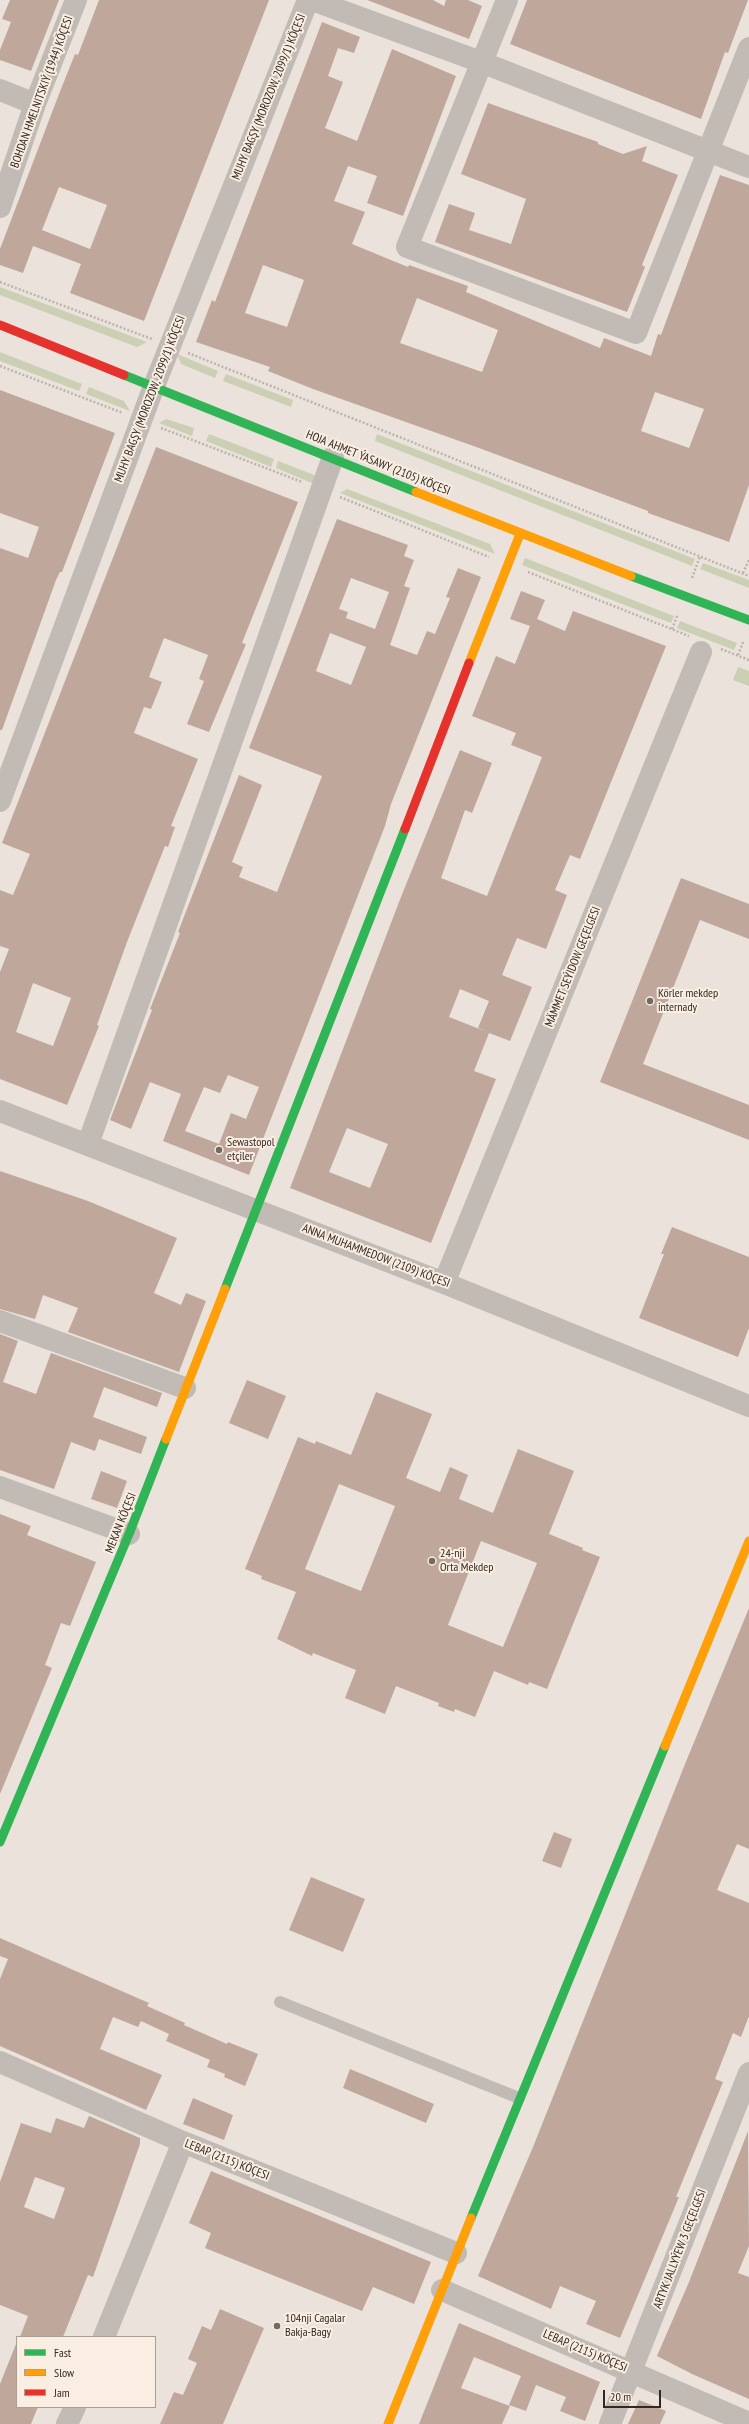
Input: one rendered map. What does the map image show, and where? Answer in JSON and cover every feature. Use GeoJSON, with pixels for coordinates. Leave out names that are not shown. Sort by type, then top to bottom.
{"type":"FeatureCollection","features":[{"type":"Feature","properties":{"kind":"street","name":"BOHDAN HMELNITSKIÝ (1944) KÖÇESI"},"geometry":{"type":"LineString","coordinates":[[0,207],[35,104],[76,0]]}},
{"type":"Feature","properties":{"kind":"street","name":"MUHY BAGŞY (MOROZOW, 2099/1) KÖÇESI"},"geometry":{"type":"LineString","coordinates":[[0,801],[154,386],[308,0]]}},
{"type":"Feature","properties":{"kind":"street"},"geometry":{"type":"LineString","coordinates":[[312,0],[481,62],[749,167]]}},
{"type":"Feature","properties":{"kind":"street"},"geometry":{"type":"LineString","coordinates":[[507,0],[407,247],[636,333],[749,48]]}},
{"type":"Feature","properties":{"kind":"street"},"geometry":{"type":"LineString","coordinates":[[0,90],[35,104]]}},
{"type":"Feature","properties":{"kind":"street","name":"HOJA AHMET ÝASAWY (2105) KÖÇESI"},"geometry":{"type":"LineString","coordinates":[[0,325],[333,457],[520,534],[749,620]]}},
{"type":"Feature","properties":{"kind":"street"},"geometry":{"type":"LineString","coordinates":[[88,1144],[320,489],[333,457]]}},
{"type":"Feature","properties":{"kind":"street","name":"MEKAN KÖÇESI"},"geometry":{"type":"LineString","coordinates":[[0,1842],[129,1534],[520,534]]}},
{"type":"Feature","properties":{"kind":"street","name":"MÄMMET SEÝIDOW GEÇELGESI"},"geometry":{"type":"LineString","coordinates":[[444,1283],[704,646]]}},
{"type":"Feature","properties":{"kind":"street","name":"ANNA MUHAMMEDOW (2109) KÖÇESI"},"geometry":{"type":"LineString","coordinates":[[0,1111],[444,1283],[749,1406]]}},
{"type":"Feature","properties":{"kind":"street"},"geometry":{"type":"LineString","coordinates":[[0,1321],[186,1388]]}},
{"type":"Feature","properties":{"kind":"street"},"geometry":{"type":"LineString","coordinates":[[0,1487],[129,1534]]}},
{"type":"Feature","properties":{"kind":"street"},"geometry":{"type":"LineString","coordinates":[[388,2424],[519,2098],[749,1541]]}},
{"type":"Feature","properties":{"kind":"street","name":"LEBAP (2115) KÖÇESI"},"geometry":{"type":"LineString","coordinates":[[0,2062],[183,2142],[456,2253]]}},
{"type":"Feature","properties":{"kind":"street","name":"ARTYK JALLYÝEW 3 GEÇELGESI"},"geometry":{"type":"LineString","coordinates":[[610,2424],[749,2073]]}},
{"type":"Feature","properties":{"kind":"street"},"geometry":{"type":"LineString","coordinates":[[104,2336],[183,2142]]}},
{"type":"Feature","properties":{"kind":"street","name":"LEBAP (2115) KÖÇESI"},"geometry":{"type":"LineString","coordinates":[[442,2290],[632,2371],[749,2423]]}},
{"type":"Feature","properties":{"kind":"street"},"geometry":{"type":"LineString","coordinates":[[67,2424],[75,2408]]}},
{"type":"Feature","properties":{"kind":"lane"},"geometry":{"type":"LineString","coordinates":[[280,2002],[519,2098]]}},
{"type":"Feature","properties":{"kind":"path"},"geometry":{"type":"LineString","coordinates":[[0,282],[170,346],[749,576]]}},
{"type":"Feature","properties":{"kind":"path"},"geometry":{"type":"LineString","coordinates":[[0,366],[320,489],[704,646],[749,660]]}},
{"type":"Feature","properties":{"kind":"path"},"geometry":{"type":"LineString","coordinates":[[743,573],[749,560]]}},
{"type":"Feature","properties":{"kind":"green space"},"geometry":{"type":"Polygon","coordinates":[[[0,287],[147,342],[137,347],[0,295],[0,287]]]}},
{"type":"Feature","properties":{"kind":"green space"},"geometry":{"type":"Polygon","coordinates":[[[0,352],[82,384],[79,391],[0,361],[0,352]]]}},
{"type":"Feature","properties":{"kind":"green space"},"geometry":{"type":"Polygon","coordinates":[[[177,354],[218,371],[215,378],[181,364],[177,354]]]}},
{"type":"Feature","properties":{"kind":"green space"},"geometry":{"type":"Polygon","coordinates":[[[226,374],[293,400],[291,407],[223,381],[226,374]]]}},
{"type":"Feature","properties":{"kind":"green space"},"geometry":{"type":"Polygon","coordinates":[[[89,387],[124,401],[130,411],[86,394],[89,387]]]}},
{"type":"Feature","properties":{"kind":"green space"},"geometry":{"type":"Polygon","coordinates":[[[166,419],[194,428],[192,436],[159,423],[166,419]]]}},
{"type":"Feature","properties":{"kind":"green space"},"geometry":{"type":"Polygon","coordinates":[[[209,434],[274,459],[271,467],[206,441],[209,434]]]}},
{"type":"Feature","properties":{"kind":"green space"},"geometry":{"type":"Polygon","coordinates":[[[377,434],[695,559],[692,566],[375,441],[377,434]]]}},
{"type":"Feature","properties":{"kind":"green space"},"geometry":{"type":"Polygon","coordinates":[[[278,461],[317,476],[314,484],[276,468],[278,461]]]}},
{"type":"Feature","properties":{"kind":"green space"},"geometry":{"type":"Polygon","coordinates":[[[347,489],[490,544],[495,554],[340,493],[347,489]]]}},
{"type":"Feature","properties":{"kind":"green space"},"geometry":{"type":"Polygon","coordinates":[[[525,558],[674,616],[671,623],[522,565],[525,558]]]}},
{"type":"Feature","properties":{"kind":"green space"},"geometry":{"type":"Polygon","coordinates":[[[703,563],[749,580],[749,588],[700,569],[703,563]]]}},
{"type":"Feature","properties":{"kind":"green space"},"geometry":{"type":"Polygon","coordinates":[[[680,621],[737,643],[734,650],[677,628],[680,621]]]}},
{"type":"Feature","properties":{"kind":"green space"},"geometry":{"type":"Polygon","coordinates":[[[738,667],[749,671],[749,686],[733,680],[738,667]]]}},
{"type":"Feature","properties":{"kind":"building"},"geometry":{"type":"Polygon","coordinates":[[[10,0],[59,0],[31,71],[0,60],[0,50],[11,22],[2,19],[10,0]]]}},
{"type":"Feature","properties":{"kind":"building"},"geometry":{"type":"Polygon","coordinates":[[[99,0],[269,0],[144,321],[70,293],[81,264],[33,246],[23,273],[0,265],[0,249],[75,54],[78,55],[99,0]],[[59,187],[42,230],[90,249],[107,205],[59,187]]]}},
{"type":"Feature","properties":{"kind":"building"},"geometry":{"type":"Polygon","coordinates":[[[367,0],[433,0],[444,6],[446,0],[468,0],[482,6],[469,39],[367,0]]]}},
{"type":"Feature","properties":{"kind":"building"},"geometry":{"type":"Polygon","coordinates":[[[527,0],[748,0],[728,53],[725,52],[701,119],[510,44],[527,0]]]}},
{"type":"Feature","properties":{"kind":"building"},"geometry":{"type":"Polygon","coordinates":[[[322,22],[360,37],[354,53],[338,48],[328,76],[343,82],[325,128],[357,141],[392,49],[456,76],[403,216],[367,203],[377,176],[348,166],[334,201],[365,212],[352,244],[408,267],[409,265],[468,286],[466,292],[600,348],[604,338],[651,356],[658,334],[661,335],[720,175],[749,185],[749,485],[729,542],[648,513],[648,511],[479,448],[313,389],[268,371],[270,367],[196,342],[212,300],[215,302],[322,22]],[[263,265],[245,313],[287,327],[304,280],[263,265]],[[417,298],[400,343],[482,372],[498,330],[417,298]],[[655,392],[641,431],[689,448],[704,409],[655,392]]]}},
{"type":"Feature","properties":{"kind":"building"},"geometry":{"type":"Polygon","coordinates":[[[488,103],[598,142],[598,144],[623,154],[647,146],[642,161],[678,175],[642,265],[645,267],[627,312],[435,242],[449,204],[475,213],[469,230],[511,244],[526,199],[461,174],[488,103]]]}},
{"type":"Feature","properties":{"kind":"building"},"geometry":{"type":"Polygon","coordinates":[[[0,390],[115,433],[62,572],[60,572],[56,580],[2,730],[0,730],[0,548],[28,558],[39,527],[0,513],[0,390]]]}},
{"type":"Feature","properties":{"kind":"building"},"geometry":{"type":"Polygon","coordinates":[[[156,447],[298,502],[242,643],[246,644],[209,732],[187,724],[204,681],[199,679],[208,655],[164,638],[149,677],[162,682],[151,709],[144,707],[134,733],[198,759],[171,826],[175,827],[168,847],[165,846],[127,942],[97,1025],[99,1026],[67,1105],[0,1079],[0,972],[9,949],[0,946],[0,890],[13,895],[30,854],[2,843],[156,447]],[[33,983],[16,1032],[53,1046],[71,998],[33,983]]]}},
{"type":"Feature","properties":{"kind":"building"},"geometry":{"type":"Polygon","coordinates":[[[337,519],[408,545],[404,556],[414,560],[404,586],[410,588],[390,645],[417,655],[427,631],[435,634],[450,598],[446,597],[458,568],[481,577],[391,804],[385,826],[249,1175],[163,1141],[181,1094],[150,1082],[131,1129],[110,1120],[152,1010],[150,1009],[180,933],[178,932],[239,775],[262,785],[232,862],[243,867],[239,877],[277,892],[322,776],[249,748],[337,519]],[[351,578],[339,609],[348,612],[346,618],[375,629],[389,592],[351,578]],[[330,633],[316,671],[351,685],[366,647],[330,633]],[[228,1075],[220,1093],[204,1087],[185,1131],[219,1144],[231,1113],[246,1119],[259,1087],[228,1075]]]}},
{"type":"Feature","properties":{"kind":"building"},"geometry":{"type":"Polygon","coordinates":[[[521,591],[545,600],[537,619],[565,631],[573,611],[666,646],[580,859],[570,855],[555,890],[567,895],[546,949],[517,938],[502,975],[532,987],[510,1041],[489,1033],[474,1071],[496,1079],[431,1243],[290,1188],[399,902],[460,750],[492,763],[472,813],[465,810],[441,878],[487,896],[542,757],[511,745],[516,733],[472,716],[496,656],[515,664],[530,626],[510,619],[521,591]],[[460,989],[449,1017],[487,1032],[478,1028],[489,1001],[460,989]],[[347,1128],[329,1172],[370,1188],[388,1144],[347,1128]]]}},
{"type":"Feature","properties":{"kind":"building","name":"Körler mekdep internady"},"geometry":{"type":"Polygon","coordinates":[[[681,878],[749,904],[749,939],[700,920],[643,1064],[749,1105],[749,1140],[600,1082],[681,878]]]}},
{"type":"Feature","properties":{"kind":"building"},"geometry":{"type":"Polygon","coordinates":[[[0,1171],[88,1201],[177,1238],[154,1293],[181,1305],[186,1293],[206,1301],[179,1372],[68,1332],[78,1308],[43,1295],[35,1319],[0,1309],[0,1171]]]}},
{"type":"Feature","properties":{"kind":"building"},"geometry":{"type":"Polygon","coordinates":[[[672,1227],[749,1257],[749,1328],[738,1357],[639,1318],[664,1254],[661,1254],[672,1227]]]}},
{"type":"Feature","properties":{"kind":"building"},"geometry":{"type":"Polygon","coordinates":[[[0,1334],[18,1341],[3,1382],[36,1394],[51,1353],[162,1393],[157,1407],[104,1387],[93,1417],[147,1437],[141,1454],[99,1439],[95,1451],[71,1442],[54,1489],[0,1470],[0,1334]]]}},
{"type":"Feature","properties":{"kind":"building"},"geometry":{"type":"Polygon","coordinates":[[[247,1380],[286,1396],[268,1439],[229,1423],[247,1380]]]}},
{"type":"Feature","properties":{"kind":"building"},"geometry":{"type":"Polygon","coordinates":[[[376,1392],[432,1414],[406,1478],[440,1492],[450,1467],[468,1475],[459,1499],[493,1513],[518,1449],[574,1471],[549,1534],[583,1548],[582,1550],[600,1557],[547,1689],[529,1682],[528,1685],[494,1671],[475,1717],[455,1709],[454,1712],[438,1706],[439,1703],[396,1686],[385,1714],[345,1698],[356,1670],[313,1653],[312,1656],[277,1639],[296,1592],[261,1579],[262,1576],[245,1569],[298,1437],[315,1444],[316,1441],[351,1455],[376,1392]],[[339,1484],[305,1569],[361,1591],[395,1506],[339,1484]],[[481,1541],[448,1625],[503,1647],[537,1563],[481,1541]]]}},
{"type":"Feature","properties":{"kind":"building"},"geometry":{"type":"Polygon","coordinates":[[[101,1471],[127,1481],[117,1508],[91,1499],[101,1471]]]}},
{"type":"Feature","properties":{"kind":"building"},"geometry":{"type":"Polygon","coordinates":[[[0,1514],[31,1526],[27,1535],[96,1562],[70,1626],[61,1623],[45,1665],[52,1668],[0,1794],[0,1514]]]}},
{"type":"Feature","properties":{"kind":"building"},"geometry":{"type":"Polygon","coordinates":[[[749,1608],[749,1849],[737,1844],[717,1890],[749,1903],[749,2016],[741,2037],[733,2033],[715,2079],[723,2082],[676,2197],[679,2197],[620,2338],[586,2324],[596,2301],[560,2286],[551,2309],[478,2276],[533,2147],[683,1769],[749,1608]]]}},
{"type":"Feature","properties":{"kind":"building"},"geometry":{"type":"Polygon","coordinates":[[[554,1832],[572,1839],[561,1868],[542,1861],[554,1832]]]}},
{"type":"Feature","properties":{"kind":"building"},"geometry":{"type":"Polygon","coordinates":[[[311,1877],[365,1899],[343,1952],[289,1930],[311,1877]]]}},
{"type":"Feature","properties":{"kind":"building"},"geometry":{"type":"Polygon","coordinates":[[[0,1938],[149,2003],[147,2006],[185,2023],[184,2025],[227,2044],[228,2042],[258,2054],[245,2086],[224,2077],[225,2074],[207,2067],[210,2060],[166,2041],[169,2034],[141,2021],[138,2027],[113,2017],[100,2049],[162,2075],[146,2110],[0,2046],[0,1979],[8,1959],[0,1956],[0,1938]]]}},
{"type":"Feature","properties":{"kind":"building"},"geometry":{"type":"Polygon","coordinates":[[[350,2069],[434,2104],[426,2123],[343,2088],[350,2069]]]}},
{"type":"Feature","properties":{"kind":"building"},"geometry":{"type":"Polygon","coordinates":[[[193,2098],[233,2115],[224,2140],[183,2124],[193,2098]]]}},
{"type":"Feature","properties":{"kind":"building"},"geometry":{"type":"Polygon","coordinates":[[[89,2116],[140,2138],[140,2144],[93,2277],[88,2275],[63,2336],[20,2336],[28,2316],[0,2305],[0,2182],[21,2123],[51,2133],[56,2118],[84,2128],[89,2116]],[[35,2177],[24,2207],[54,2219],[65,2188],[35,2177]]]}},
{"type":"Feature","properties":{"kind":"building"},"geometry":{"type":"Polygon","coordinates":[[[748,2131],[749,2246],[738,2273],[749,2277],[749,2399],[692,2374],[657,2356],[689,2282],[748,2131]]]}},
{"type":"Feature","properties":{"kind":"building"},"geometry":{"type":"Polygon","coordinates":[[[211,2171],[431,2262],[414,2304],[373,2287],[362,2311],[205,2248],[211,2233],[189,2223],[211,2171]]]}},
{"type":"Feature","properties":{"kind":"building"},"geometry":{"type":"Polygon","coordinates":[[[220,2309],[264,2328],[223,2424],[160,2424],[174,2392],[183,2395],[197,2363],[188,2359],[202,2326],[211,2330],[220,2309]]]}},
{"type":"Feature","properties":{"kind":"building"},"geometry":{"type":"Polygon","coordinates":[[[459,2323],[600,2382],[585,2421],[560,2411],[566,2397],[536,2385],[526,2411],[509,2405],[521,2376],[474,2357],[461,2388],[510,2406],[502,2424],[419,2424],[459,2323]]]}},
{"type":"Feature","properties":{"kind":"building"},"geometry":{"type":"Polygon","coordinates":[[[16,2344],[16,2408],[38,2408],[31,2424],[0,2424],[0,2384],[16,2344]]]}},
{"type":"Feature","properties":{"kind":"building"},"geometry":{"type":"Polygon","coordinates":[[[639,2400],[666,2411],[660,2424],[628,2424],[639,2400]]]}},
{"type":"Feature","properties":{"kind":"traffic: fast"},"geometry":{"type":"LineString","coordinates":[[124,375],[416,492]]}},
{"type":"Feature","properties":{"kind":"traffic: fast"},"geometry":{"type":"LineString","coordinates":[[631,576],[749,620]]}},
{"type":"Feature","properties":{"kind":"traffic: fast"},"geometry":{"type":"LineString","coordinates":[[225,1289],[405,829]]}},
{"type":"Feature","properties":{"kind":"traffic: fast"},"geometry":{"type":"LineString","coordinates":[[0,1842],[129,1534],[166,1439]]}},
{"type":"Feature","properties":{"kind":"traffic: fast"},"geometry":{"type":"LineString","coordinates":[[471,2218],[665,1746]]}},
{"type":"Feature","properties":{"kind":"traffic: slow"},"geometry":{"type":"LineString","coordinates":[[416,492],[631,576]]}},
{"type":"Feature","properties":{"kind":"traffic: slow"},"geometry":{"type":"LineString","coordinates":[[469,663],[520,534]]}},
{"type":"Feature","properties":{"kind":"traffic: slow"},"geometry":{"type":"LineString","coordinates":[[166,1439],[225,1289]]}},
{"type":"Feature","properties":{"kind":"traffic: slow"},"geometry":{"type":"LineString","coordinates":[[665,1746],[749,1541]]}},
{"type":"Feature","properties":{"kind":"traffic: slow"},"geometry":{"type":"LineString","coordinates":[[388,2424],[471,2218]]}},
{"type":"Feature","properties":{"kind":"traffic: jam"},"geometry":{"type":"LineString","coordinates":[[0,325],[124,375]]}},
{"type":"Feature","properties":{"kind":"traffic: jam"},"geometry":{"type":"LineString","coordinates":[[405,829],[469,663]]}},
{"type":"Feature","properties":{"kind":"place","name":"Körler mekdep internady"},"geometry":{"type":"Point","coordinates":[650,1001]}},
{"type":"Feature","properties":{"kind":"place","name":"Sewastopol etçiler"},"geometry":{"type":"Point","coordinates":[219,1150]}},
{"type":"Feature","properties":{"kind":"place","name":"24-nji Orta Mekdep"},"geometry":{"type":"Point","coordinates":[432,1561]}},
{"type":"Feature","properties":{"kind":"place","name":"104nji Cagalar Bakja-Bagy"},"geometry":{"type":"Point","coordinates":[277,2326]}}]}
